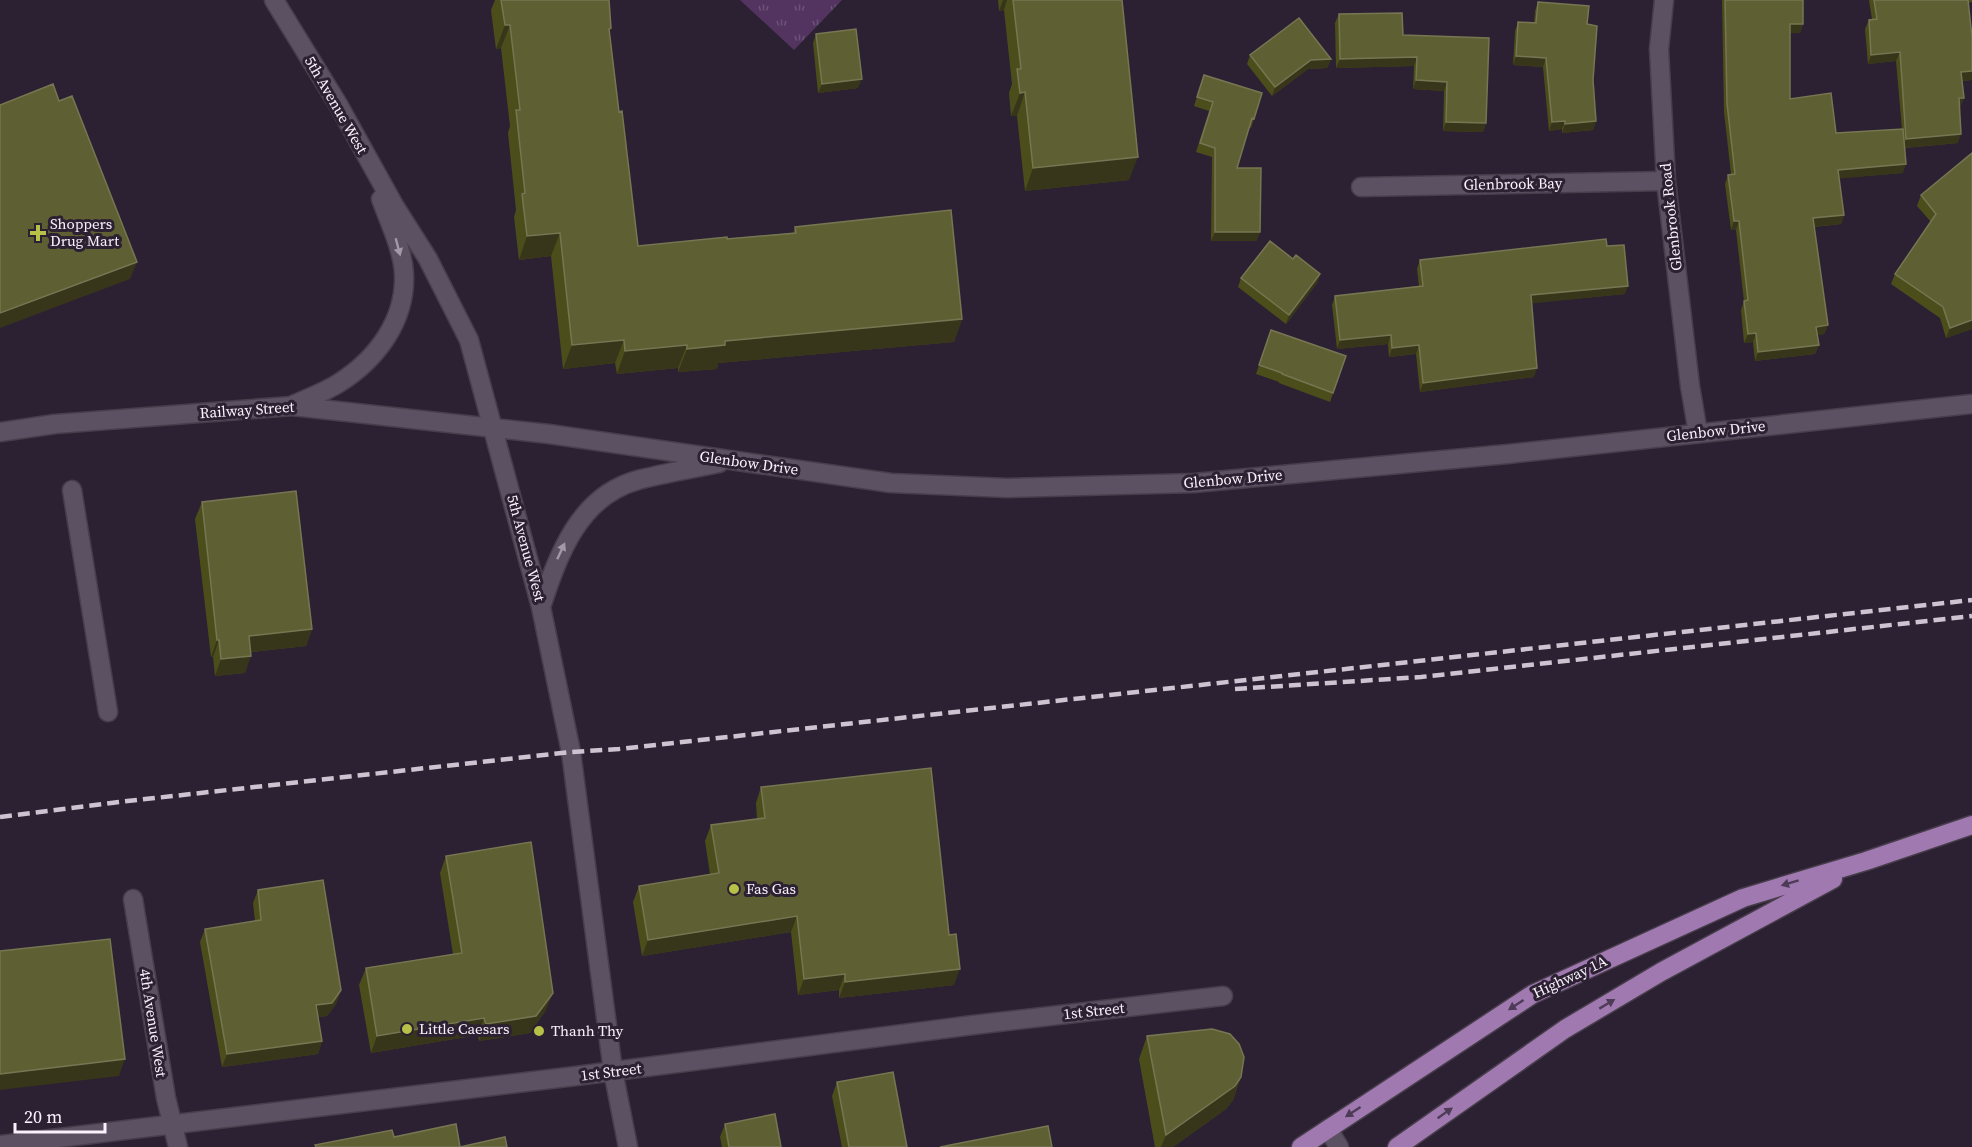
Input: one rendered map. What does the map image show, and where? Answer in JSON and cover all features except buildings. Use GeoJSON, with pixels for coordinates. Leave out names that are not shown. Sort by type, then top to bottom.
{"type":"FeatureCollection","features":[{"type":"Feature","properties":{"kind":"main road","name":"Highway 1A"},"geometry":{"type":"LineString","coordinates":[[1301,1147],[1533,994],[1743,898],[1866,861],[1972,825]]}},
{"type":"Feature","properties":{"kind":"main road","name":"Highway 1A"},"geometry":{"type":"LineString","coordinates":[[1397,1147],[1565,1029],[1661,972],[1866,861]]}},
{"type":"Feature","properties":{"kind":"street","name":"5th Avenue West"},"geometry":{"type":"LineString","coordinates":[[274,0],[428,259],[469,340],[541,606],[571,752],[613,1071],[628,1147]]}},
{"type":"Feature","properties":{"kind":"street","name":"Glenbrook Road"},"geometry":{"type":"LineString","coordinates":[[1664,0],[1659,49],[1666,181],[1690,386],[1698,433]]}},
{"type":"Feature","properties":{"kind":"street"},"geometry":{"type":"LineString","coordinates":[[292,405],[339,383],[373,355],[392,330],[403,300],[404,272],[395,237],[363,152]]}},
{"type":"Feature","properties":{"kind":"street","name":"Glenbrook Bay"},"geometry":{"type":"LineString","coordinates":[[1361,187],[1666,181]]}},
{"type":"Feature","properties":{"kind":"street","name":"Glenbow Drive"},"geometry":{"type":"LineString","coordinates":[[494,428],[891,483],[1007,488],[1194,483],[1508,454],[1972,404]]}},
{"type":"Feature","properties":{"kind":"street","name":"Railway Street"},"geometry":{"type":"LineString","coordinates":[[0,432],[55,424],[292,405],[494,428]]}},
{"type":"Feature","properties":{"kind":"street"},"geometry":{"type":"LineString","coordinates":[[541,606],[555,562],[566,539],[585,513],[611,491],[636,481],[732,461]]}},
{"type":"Feature","properties":{"kind":"street"},"geometry":{"type":"LineString","coordinates":[[72,490],[108,712]]}},
{"type":"Feature","properties":{"kind":"street","name":"4th Avenue West"},"geometry":{"type":"LineString","coordinates":[[133,899],[171,1124],[178,1147]]}},
{"type":"Feature","properties":{"kind":"street","name":"1st Street"},"geometry":{"type":"LineString","coordinates":[[0,1145],[613,1071],[973,1024],[1222,996]]}},
{"type":"Feature","properties":{"kind":"street"},"geometry":{"type":"LineString","coordinates":[[1328,1129],[1339,1147]]}},
{"type":"Feature","properties":{"kind":"green space"},"geometry":{"type":"Polygon","coordinates":[[[740,0],[842,0],[794,50],[740,0]]]}},
{"type":"Feature","properties":{"kind":"railway"},"geometry":{"type":"LineString","coordinates":[[0,817],[571,752],[619,749],[1972,600]]}},
{"type":"Feature","properties":{"kind":"railway"},"geometry":{"type":"LineString","coordinates":[[1235,689],[1421,677],[1972,616]]}},
{"type":"Feature","properties":{"kind":"place","name":"Shoppers Drug Mart"},"geometry":{"type":"Point","coordinates":[38,233]}},
{"type":"Feature","properties":{"kind":"place","name":"Fas Gas"},"geometry":{"type":"Point","coordinates":[734,889]}},
{"type":"Feature","properties":{"kind":"place","name":"Little Caesars"},"geometry":{"type":"Point","coordinates":[407,1029]}},
{"type":"Feature","properties":{"kind":"place","name":"Thanh Thy"},"geometry":{"type":"Point","coordinates":[539,1031]}}]}
